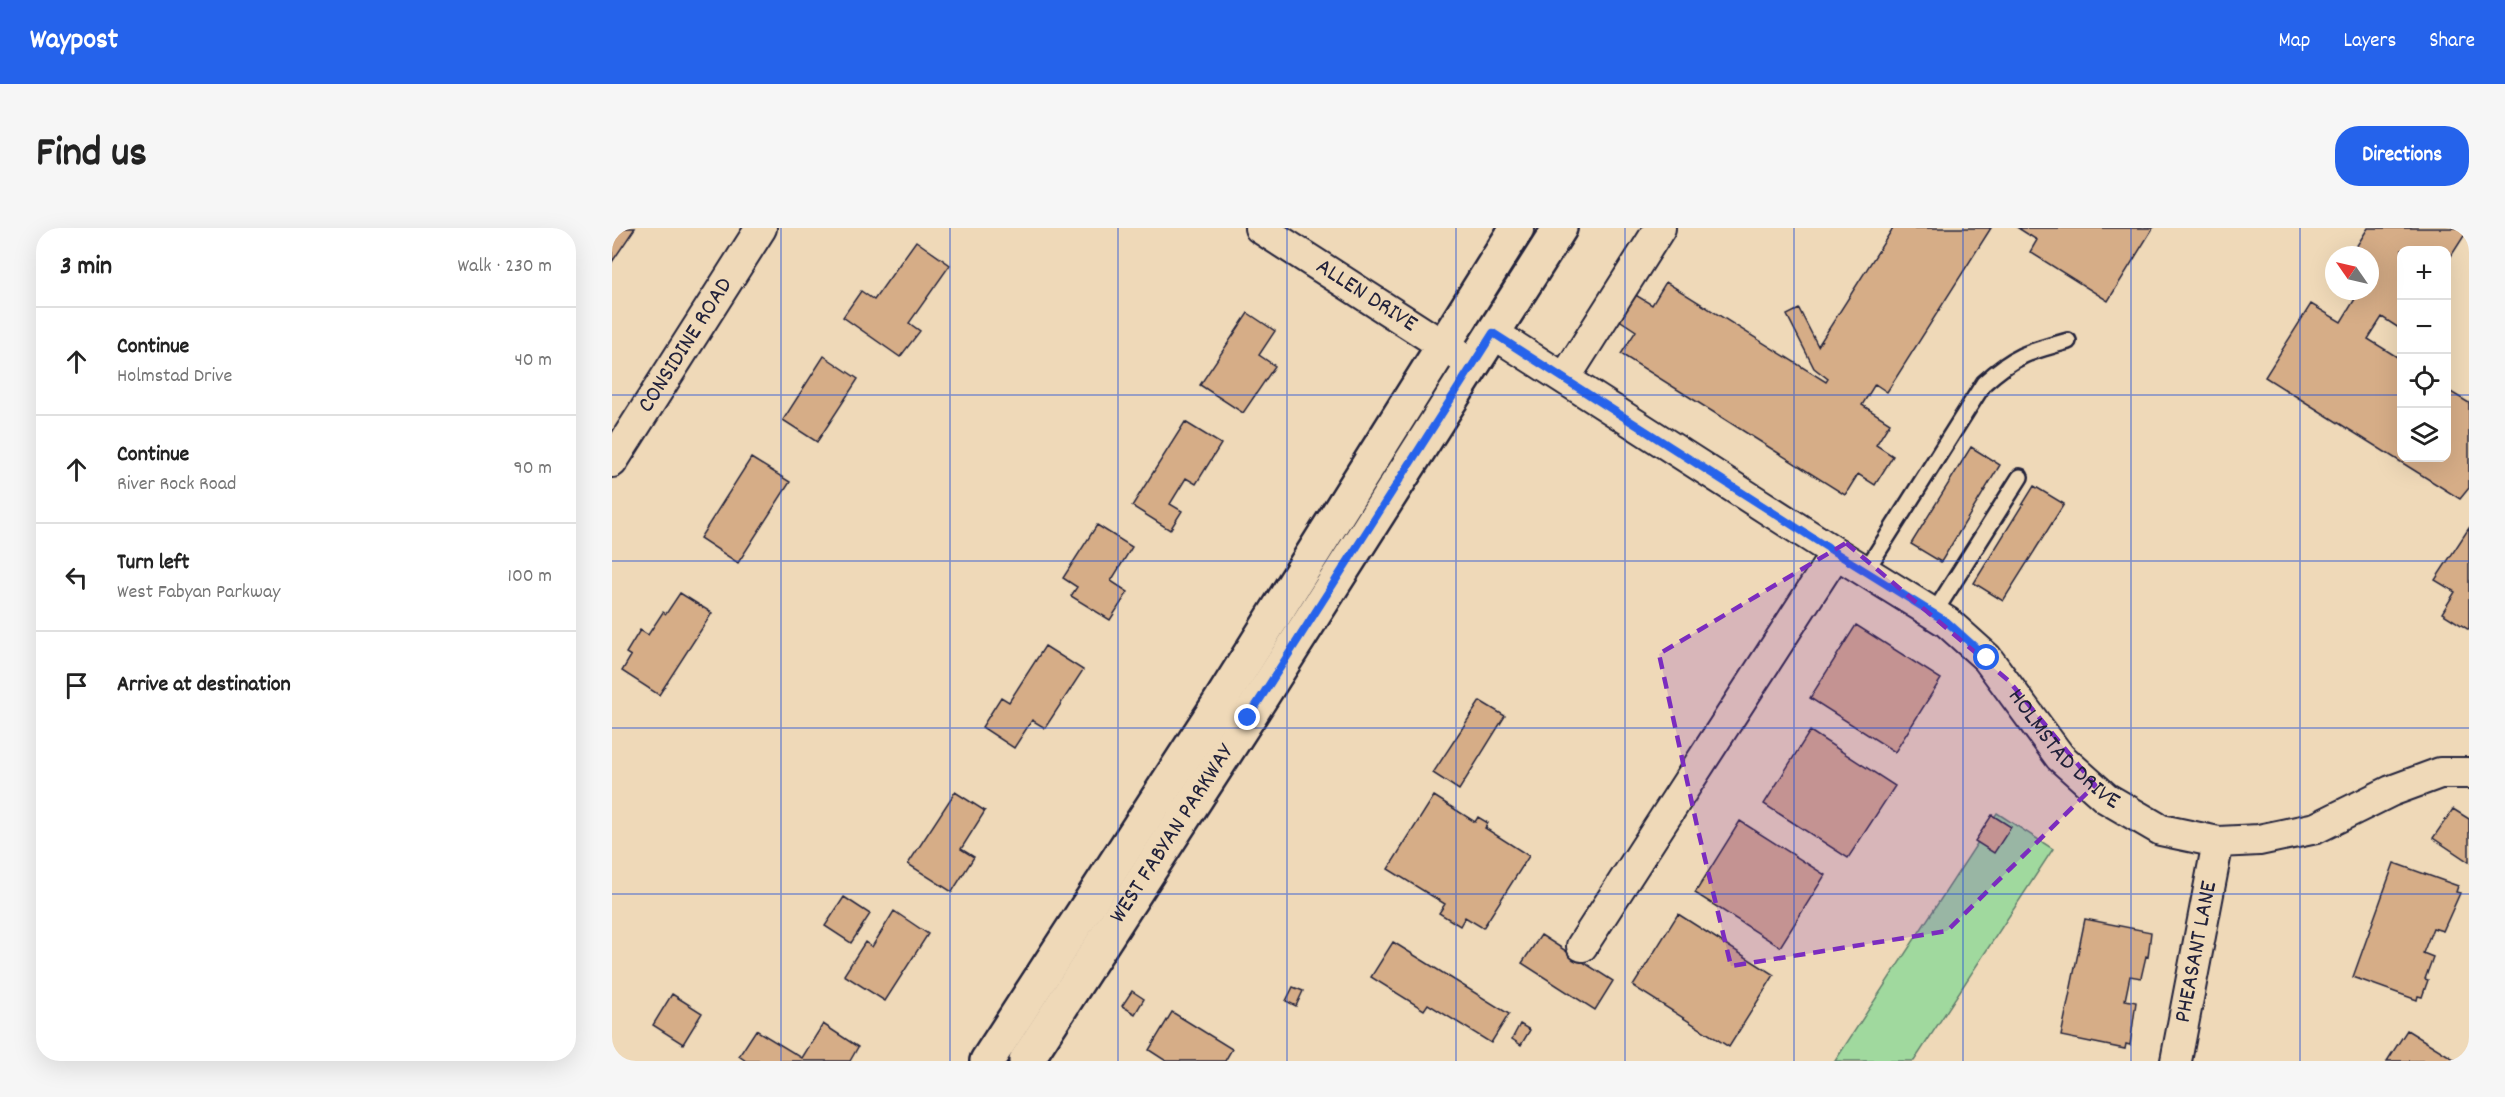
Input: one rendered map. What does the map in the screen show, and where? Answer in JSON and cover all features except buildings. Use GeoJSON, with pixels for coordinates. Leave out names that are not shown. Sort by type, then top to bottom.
{"type":"FeatureCollection","features":[{"type":"Feature","properties":{"kind":"main road","name":"WEST FABYAN PARKWAY"},"geometry":{"type":"LineString","coordinates":[[987,1061],[1202,729],[1517,228]]}},
{"type":"Feature","properties":{"kind":"main road","name":"WEST FABYAN PARKWAY"},"geometry":{"type":"LineString","coordinates":[[1026,1061],[1560,228]]}},
{"type":"Feature","properties":{"kind":"street","name":"CONSIDINE ROAD"},"geometry":{"type":"LineString","coordinates":[[612,462],[761,228]]}},
{"type":"Feature","properties":{"kind":"street","name":"ALLEN DRIVE"},"geometry":{"type":"LineString","coordinates":[[1260,228],[1472,364]]}},
{"type":"Feature","properties":{"kind":"street"},"geometry":{"type":"LineString","coordinates":[[1565,378],[1660,228]]}},
{"type":"Feature","properties":{"kind":"street","name":"HOLMSTAD DRIVE"},"geometry":{"type":"LineString","coordinates":[[1493,333],[1865,572],[1947,622],[1987,658],[2060,757],[2106,798],[2161,830],[2218,842],[2259,840],[2316,828],[2391,791],[2440,773],[2469,773]]}},
{"type":"Feature","properties":{"kind":"street"},"geometry":{"type":"LineString","coordinates":[[1581,946],[1836,553]]}},
{"type":"Feature","properties":{"kind":"street","name":"PHEASANT LANE"},"geometry":{"type":"LineString","coordinates":[[2176,1061],[2218,842]]}},
{"type":"Feature","properties":{"kind":"lane"},"geometry":{"type":"LineString","coordinates":[[1865,572],[1984,383],[2005,364],[2026,352],[2068,341]]}},
{"type":"Feature","properties":{"kind":"lane"},"geometry":{"type":"LineString","coordinates":[[1934,613],[2020,477]]}},
{"type":"Feature","properties":{"kind":"highlighted area"},"geometry":{"type":"Polygon","coordinates":[[[1846,543],[2009,681],[2095,785],[1947,931],[1731,966],[1659,654],[1846,543]]]}},
{"type":"Feature","properties":{"kind":"green space"},"geometry":{"type":"Polygon","coordinates":[[[1997,813],[2053,849],[1914,1061],[1835,1061],[1997,813]]]}},
{"type":"Feature","properties":{"kind":"route"},"geometry":{"type":"LineString","coordinates":[[1248,718],[1493,333],[1947,622],[1987,658]]}}]}
